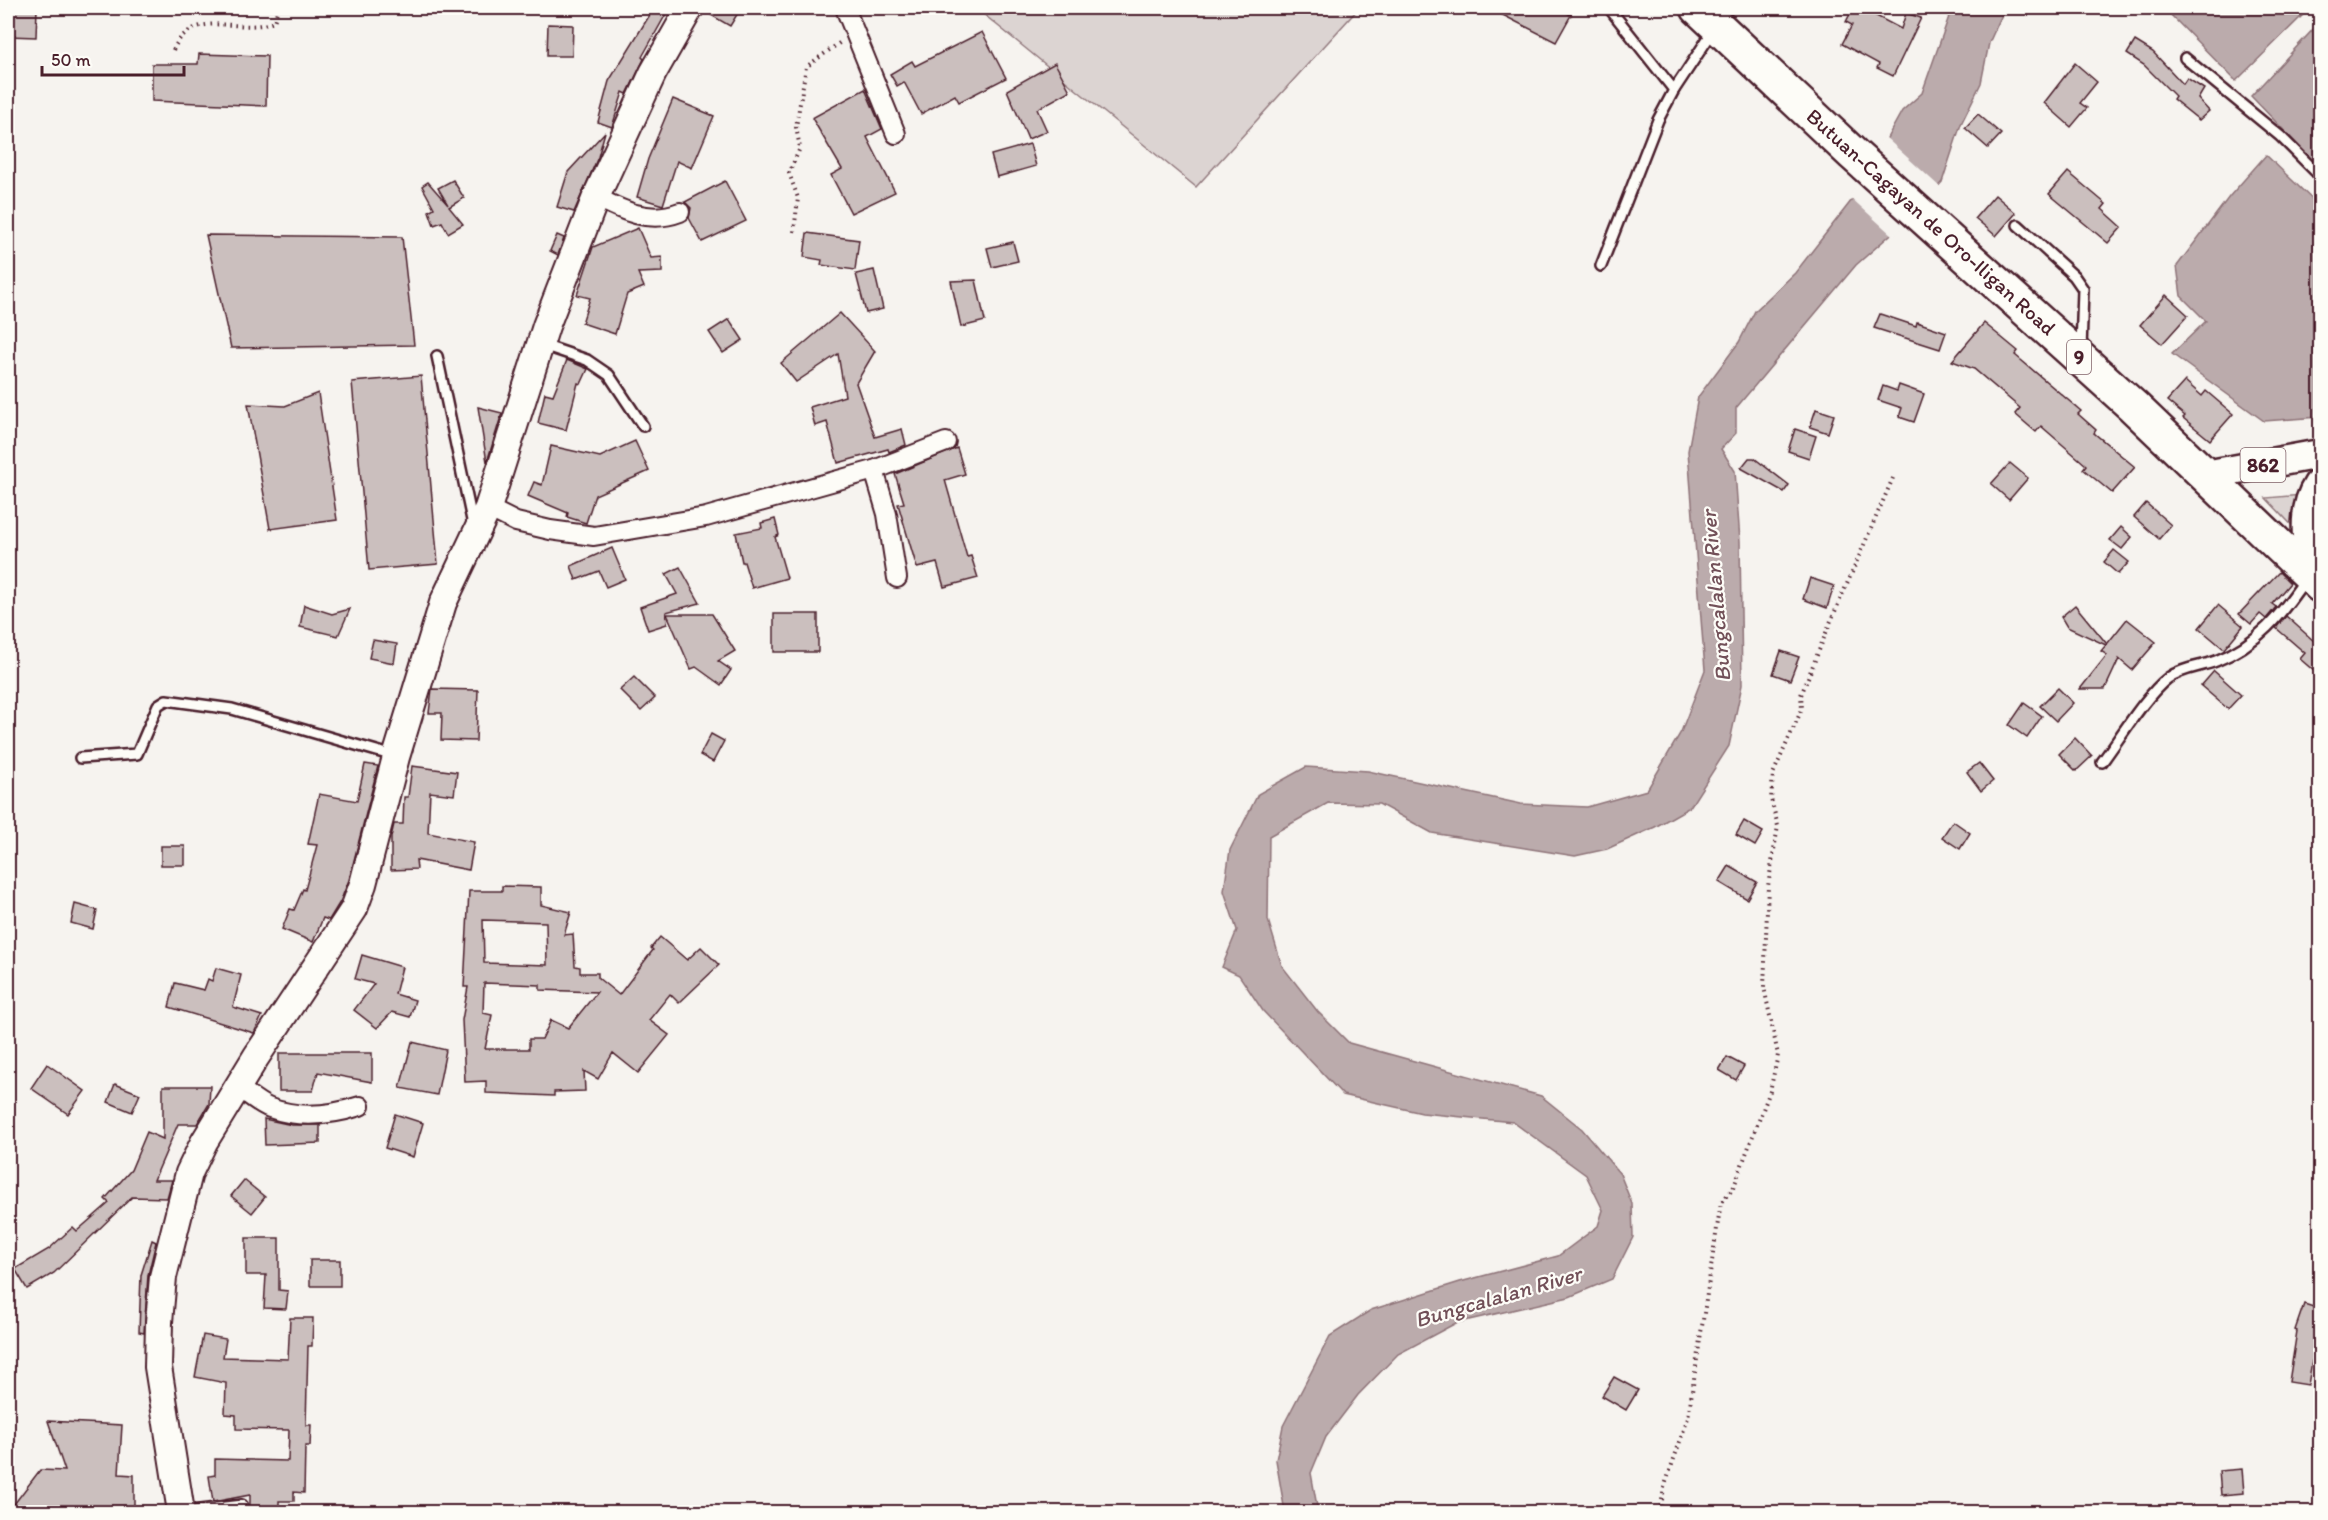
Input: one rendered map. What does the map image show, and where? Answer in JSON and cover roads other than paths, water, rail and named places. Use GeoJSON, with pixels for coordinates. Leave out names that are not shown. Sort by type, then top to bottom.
{"type":"FeatureCollection","features":[{"type":"Feature","properties":{"kind":"highway","name":"Butuan-Cagayan de Oro-Iligan Road"},"geometry":{"type":"LineString","coordinates":[[1707,16],[1853,154],[2081,358],[2315,579]]}},
{"type":"Feature","properties":{"kind":"highway"},"geometry":{"type":"LineString","coordinates":[[2315,579],[2310,542],[2311,513],[2320,486]]}},
{"type":"Feature","properties":{"kind":"main road","name":"862"},"geometry":{"type":"LineString","coordinates":[[2205,475],[2320,454]]}},
{"type":"Feature","properties":{"kind":"street"},"geometry":{"type":"LineString","coordinates":[[181,1512],[158,1367],[163,1277],[189,1173],[204,1142],[238,1087],[354,909],[363,884],[396,757],[443,603],[488,508],[541,344],[596,197],[653,73],[690,8]]}},
{"type":"Feature","properties":{"kind":"street"},"geometry":{"type":"LineString","coordinates":[[849,15],[896,134]]}},
{"type":"Feature","properties":{"kind":"street"},"geometry":{"type":"LineString","coordinates":[[596,197],[619,209],[653,218],[668,217],[680,212]]}},
{"type":"Feature","properties":{"kind":"street"},"geometry":{"type":"LineString","coordinates":[[488,508],[516,522],[594,536],[716,514],[874,470],[946,442]]}},
{"type":"Feature","properties":{"kind":"street"},"geometry":{"type":"LineString","coordinates":[[874,470],[887,514],[897,578]]}},
{"type":"Feature","properties":{"kind":"street"},"geometry":{"type":"LineString","coordinates":[[238,1087],[270,1108],[294,1113],[321,1115],[360,1106]]}},
{"type":"Feature","properties":{"kind":"lane"},"geometry":{"type":"LineString","coordinates":[[1609,8],[1674,90]]}},
{"type":"Feature","properties":{"kind":"lane"},"geometry":{"type":"LineString","coordinates":[[1601,266],[1647,146],[1707,16]]}},
{"type":"Feature","properties":{"kind":"lane"},"geometry":{"type":"LineString","coordinates":[[2185,58],[2280,136],[2320,176]]}},
{"type":"Feature","properties":{"kind":"lane"},"geometry":{"type":"LineString","coordinates":[[2018,225],[2074,276],[2084,289],[2081,358]]}},
{"type":"Feature","properties":{"kind":"lane"},"geometry":{"type":"LineString","coordinates":[[541,344],[587,360],[609,375],[642,426]]}},
{"type":"Feature","properties":{"kind":"lane"},"geometry":{"type":"LineString","coordinates":[[437,356],[475,534]]}},
{"type":"Feature","properties":{"kind":"lane"},"geometry":{"type":"LineString","coordinates":[[2103,762],[2160,685],[2182,670],[2215,661],[2254,640],[2315,579]]}},
{"type":"Feature","properties":{"kind":"lane"},"geometry":{"type":"LineString","coordinates":[[80,758],[137,754],[158,705],[166,700],[232,709],[317,732],[396,757]]}},
{"type":"Feature","properties":{"kind":"lane"},"geometry":{"type":"LineString","coordinates":[[181,1512],[242,1505]]}},
{"type":"Feature","properties":{"kind":"water","name":"Bungcalalan River"},"geometry":{"type":"Polygon","coordinates":[[[1952,8],[2005,8],[1989,43],[1981,83],[1961,124],[1942,182],[1906,221],[1856,265],[1736,408],[1736,433],[1721,449],[1735,471],[1740,541],[1742,685],[1729,746],[1690,807],[1655,827],[1607,849],[1575,856],[1432,833],[1379,804],[1328,803],[1269,836],[1268,920],[1282,966],[1318,1012],[1349,1043],[1541,1096],[1582,1129],[1620,1174],[1632,1204],[1633,1237],[1612,1279],[1569,1297],[1456,1323],[1398,1354],[1358,1395],[1326,1437],[1311,1473],[1318,1512],[1285,1512],[1276,1460],[1283,1426],[1330,1336],[1371,1310],[1460,1282],[1558,1256],[1598,1226],[1603,1210],[1586,1175],[1513,1122],[1422,1113],[1343,1095],[1263,1011],[1239,975],[1222,967],[1237,930],[1224,891],[1230,850],[1258,794],[1306,767],[1368,771],[1521,804],[1587,807],[1647,790],[1681,732],[1705,670],[1688,451],[1698,397],[1739,342],[1755,311],[1795,273],[1855,196],[1902,111],[1922,93],[1952,8]]]}},
{"type":"Feature","properties":{"kind":"water"},"geometry":{"type":"Polygon","coordinates":[[[2164,8],[2310,8],[2236,81],[2164,8]]]}},
{"type":"Feature","properties":{"kind":"water"},"geometry":{"type":"Polygon","coordinates":[[[2320,22],[2320,168],[2251,96],[2320,22]]]}},
{"type":"Feature","properties":{"kind":"water"},"geometry":{"type":"Polygon","coordinates":[[[2266,155],[2320,207],[2320,417],[2264,421],[2172,354],[2206,321],[2181,296],[2177,266],[2229,197],[2266,155]]]}}]}
